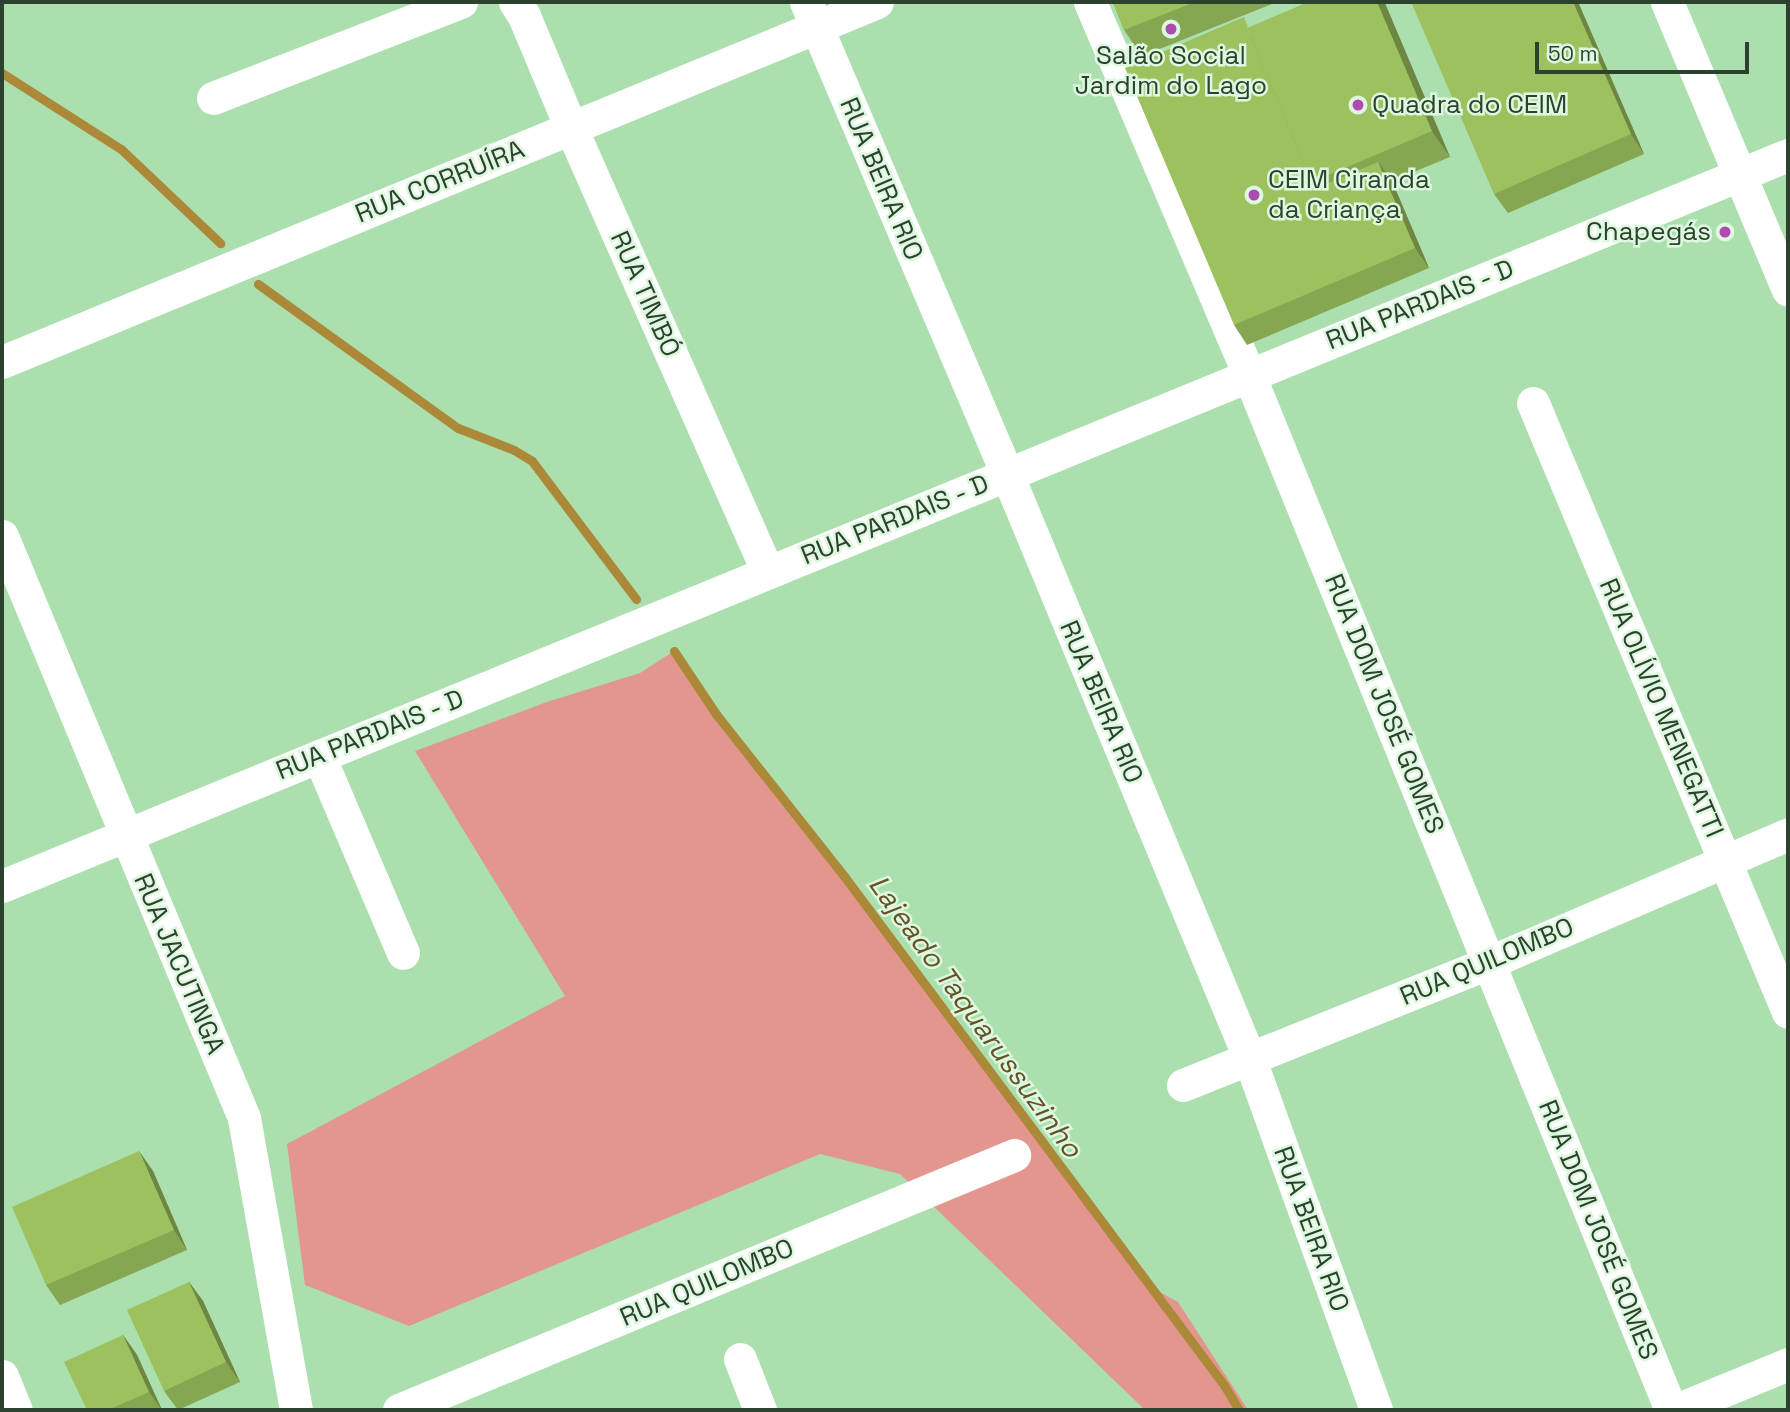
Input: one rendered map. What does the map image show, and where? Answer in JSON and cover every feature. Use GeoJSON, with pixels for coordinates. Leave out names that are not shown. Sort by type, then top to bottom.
{"type":"FeatureCollection","features":[{"type":"Feature","properties":{"kind":"street"},"geometry":{"type":"LineString","coordinates":[[213,98],[461,2]]}},
{"type":"Feature","properties":{"kind":"street","name":"RUA CORRUÍRA"},"geometry":{"type":"LineString","coordinates":[[2,362],[571,128],[811,14],[877,2]]}},
{"type":"Feature","properties":{"kind":"street","name":"RUA DOM JOSÉ GOMES"},"geometry":{"type":"LineString","coordinates":[[1090,2],[1249,375],[1673,1410]]}},
{"type":"Feature","properties":{"kind":"street"},"geometry":{"type":"LineString","coordinates":[[1667,2],[1788,290]]}},
{"type":"Feature","properties":{"kind":"street","name":"RUA TIMBÓ"},"geometry":{"type":"LineString","coordinates":[[520,9],[768,572]]}},
{"type":"Feature","properties":{"kind":"street","name":"RUA BEIRA RIO"},"geometry":{"type":"LineString","coordinates":[[811,14],[1007,474],[1249,1058],[1376,1410]]}},
{"type":"Feature","properties":{"kind":"street","name":"RUA PARDAIS - D"},"geometry":{"type":"LineString","coordinates":[[2,886],[1788,155]]}},
{"type":"Feature","properties":{"kind":"street","name":"RUA OLÍVIO MENEGATTI"},"geometry":{"type":"LineString","coordinates":[[1533,403],[1788,1012]]}},
{"type":"Feature","properties":{"kind":"street","name":"RUA JACUTINGA"},"geometry":{"type":"LineString","coordinates":[[2,536],[244,1118],[296,1410]]}},
{"type":"Feature","properties":{"kind":"street"},"geometry":{"type":"LineString","coordinates":[[319,756],[403,953]]}},
{"type":"Feature","properties":{"kind":"street","name":"RUA QUILOMBO"},"geometry":{"type":"LineString","coordinates":[[1183,1085],[1490,962],[1724,859],[1788,834]]}},
{"type":"Feature","properties":{"kind":"street","name":"RUA QUILOMBO"},"geometry":{"type":"LineString","coordinates":[[399,1410],[1014,1155]]}},
{"type":"Feature","properties":{"kind":"street"},"geometry":{"type":"LineString","coordinates":[[740,1359],[760,1410]]}},
{"type":"Feature","properties":{"kind":"street"},"geometry":{"type":"LineString","coordinates":[[1673,1410],[1788,1364]]}},
{"type":"Feature","properties":{"kind":"street"},"geometry":{"type":"LineString","coordinates":[[2,1376],[16,1410]]}},
{"type":"Feature","properties":{"kind":"shaded area"},"geometry":{"type":"Polygon","coordinates":[[[674,651],[716,714],[844,876],[1149,1286],[1178,1302],[1248,1410],[1145,1410],[900,1174],[820,1154],[409,1326],[305,1285],[287,1144],[565,996],[415,751],[547,702],[640,673],[674,651]]]}},
{"type":"Feature","properties":{"kind":"building"},"geometry":{"type":"Polygon","coordinates":[[[1113,2],[1195,2],[1124,30],[1113,2]]]}},
{"type":"Feature","properties":{"kind":"building","name":"Quadra do CEIM"},"geometry":{"type":"Polygon","coordinates":[[[1309,2],[1377,2],[1432,131],[1312,182],[1247,28],[1309,2]]]}},
{"type":"Feature","properties":{"kind":"building"},"geometry":{"type":"Polygon","coordinates":[[[1411,2],[1573,2],[1631,134],[1494,194],[1411,2]]]}},
{"type":"Feature","properties":{"kind":"building","name":"CEIM Ciranda da Criança"},"geometry":{"type":"Polygon","coordinates":[[[1244,17],[1312,182],[1317,188],[1378,162],[1415,248],[1234,325],[1125,68],[1244,17]]]}},
{"type":"Feature","properties":{"kind":"building"},"geometry":{"type":"Polygon","coordinates":[[[139,1151],[174,1230],[46,1285],[12,1207],[139,1151]]]}},
{"type":"Feature","properties":{"kind":"building"},"geometry":{"type":"Polygon","coordinates":[[[189,1282],[226,1362],[164,1391],[127,1310],[189,1282]]]}},
{"type":"Feature","properties":{"kind":"building"},"geometry":{"type":"Polygon","coordinates":[[[123,1335],[149,1392],[108,1410],[87,1410],[64,1362],[123,1335]]]}},
{"type":"Feature","properties":{"kind":"waterway","name":"Lajeado Taquarussuzinho"},"geometry":{"type":"LineString","coordinates":[[2,73],[121,149],[220,243]]}},
{"type":"Feature","properties":{"kind":"waterway","name":"Lajeado Taquarussuzinho"},"geometry":{"type":"LineString","coordinates":[[258,284],[458,428],[514,450],[532,461],[636,599]]}},
{"type":"Feature","properties":{"kind":"waterway","name":"Lajeado Taquarussuzinho"},"geometry":{"type":"LineString","coordinates":[[674,651],[716,714],[844,876],[1224,1385],[1239,1410]]}},
{"type":"Feature","properties":{"kind":"place","name":"Salão Social Jardim do Lago"},"geometry":{"type":"Point","coordinates":[1171,29]}},
{"type":"Feature","properties":{"kind":"place","name":"Quadra do CEIM"},"geometry":{"type":"Point","coordinates":[1358,105]}},
{"type":"Feature","properties":{"kind":"place","name":"CEIM Ciranda da Criança"},"geometry":{"type":"Point","coordinates":[1254,195]}},
{"type":"Feature","properties":{"kind":"place","name":"Chapegás"},"geometry":{"type":"Point","coordinates":[1725,232]}}]}
